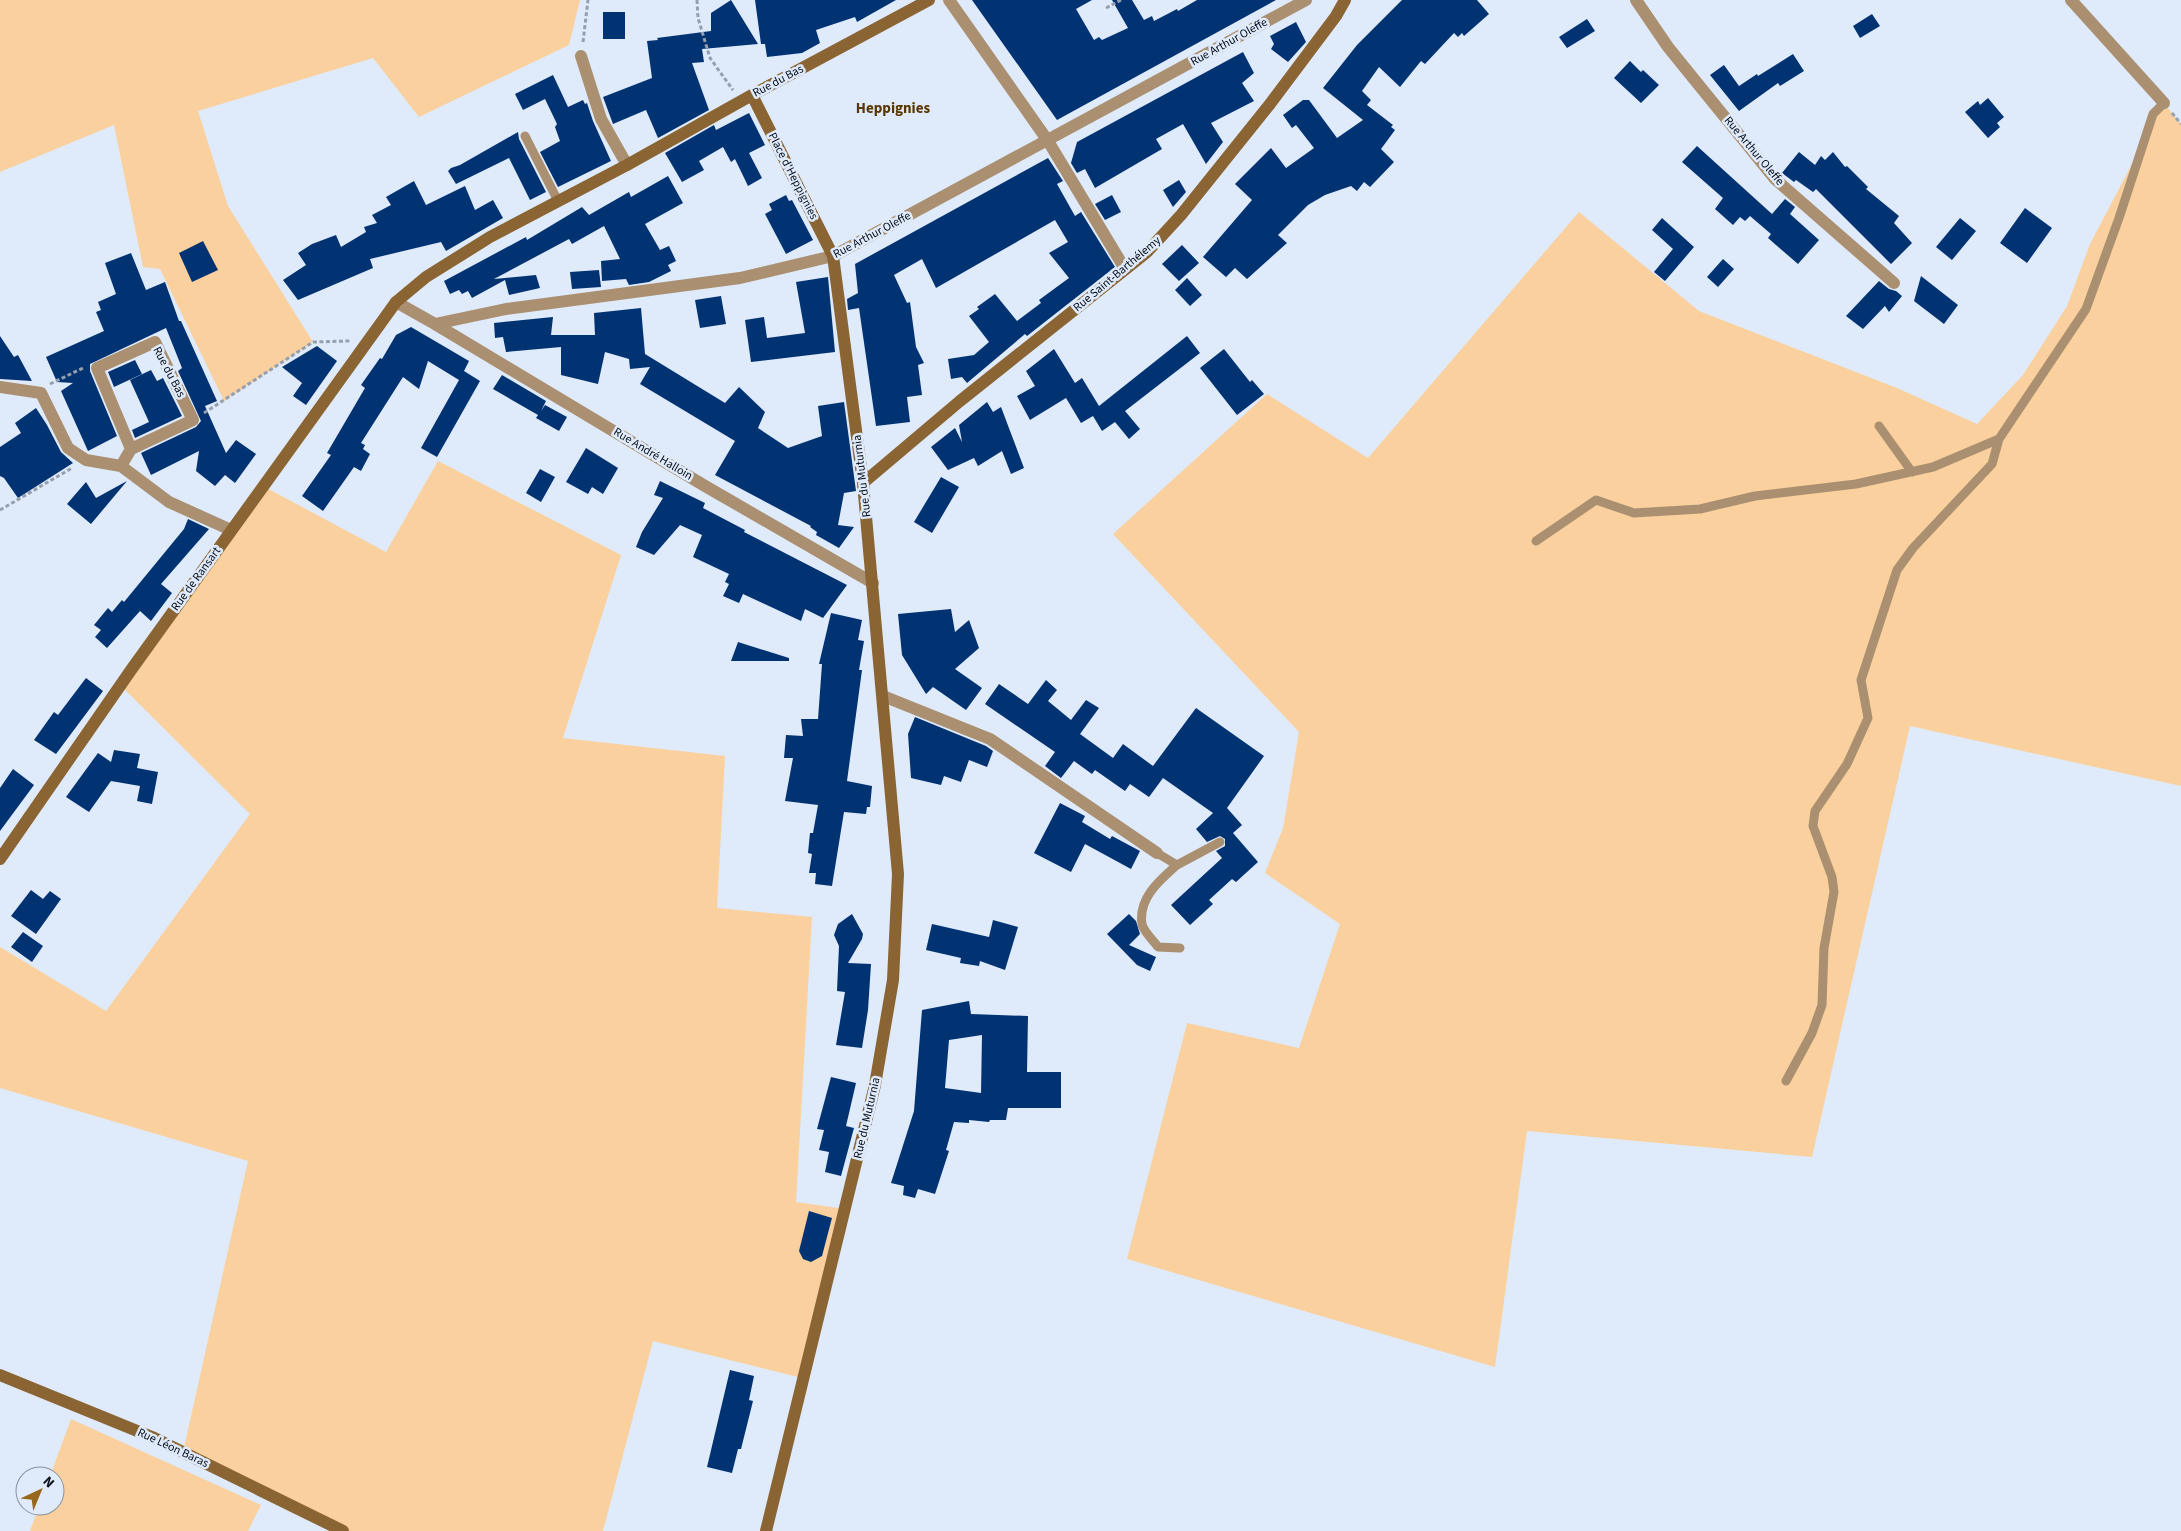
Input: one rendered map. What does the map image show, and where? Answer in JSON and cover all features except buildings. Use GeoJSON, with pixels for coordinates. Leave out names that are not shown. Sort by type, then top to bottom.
{"type":"FeatureCollection","features":[{"type":"Feature","properties":{"kind":"street","name":"Rue du Bas"},"geometry":{"type":"LineString","coordinates":[[396,302],[434,272],[490,237],[627,165],[929,0]]}},
{"type":"Feature","properties":{"kind":"street"},"geometry":{"type":"LineString","coordinates":[[949,0],[1048,141],[1125,269]]}},
{"type":"Feature","properties":{"kind":"street","name":"Rue Arthur Oleffe"},"geometry":{"type":"LineString","coordinates":[[435,324],[506,309],[740,278],[834,256],[1306,0]]}},
{"type":"Feature","properties":{"kind":"street","name":"Rue Saint-Barthélemy"},"geometry":{"type":"LineString","coordinates":[[864,483],[960,401],[1147,252],[1181,215],[1270,104],[1336,16],[1345,0]]}},
{"type":"Feature","properties":{"kind":"street","name":"Rue Arthur Oleffe"},"geometry":{"type":"LineString","coordinates":[[1636,0],[1668,47],[1775,179],[1894,282]]}},
{"type":"Feature","properties":{"kind":"street"},"geometry":{"type":"LineString","coordinates":[[2071,0],[2164,103]]}},
{"type":"Feature","properties":{"kind":"street"},"geometry":{"type":"LineString","coordinates":[[581,56],[601,119],[627,165]]}},
{"type":"Feature","properties":{"kind":"street","name":"Place d'Heppignies"},"geometry":{"type":"LineString","coordinates":[[747,98],[834,256]]}},
{"type":"Feature","properties":{"kind":"street","name":"Rue du Muturnia"},"geometry":{"type":"LineString","coordinates":[[766,1531],[875,1086],[893,980],[898,874],[864,483],[834,256]]}},
{"type":"Feature","properties":{"kind":"street"},"geometry":{"type":"LineString","coordinates":[[396,302],[435,324]]}},
{"type":"Feature","properties":{"kind":"street","name":"Rue de Ransart"},"geometry":{"type":"LineString","coordinates":[[0,859],[231,530],[396,302]]}},
{"type":"Feature","properties":{"kind":"street","name":"Rue André Halloin"},"geometry":{"type":"LineString","coordinates":[[435,324],[705,486],[873,583]]}},
{"type":"Feature","properties":{"kind":"street","name":"Rue du Bas"},"geometry":{"type":"LineString","coordinates":[[98,368],[155,342],[193,420]]}},
{"type":"Feature","properties":{"kind":"street"},"geometry":{"type":"LineString","coordinates":[[98,368],[131,449]]}},
{"type":"Feature","properties":{"kind":"street"},"geometry":{"type":"LineString","coordinates":[[0,387],[41,393],[68,448],[86,460],[122,466],[169,502],[231,530]]}},
{"type":"Feature","properties":{"kind":"street"},"geometry":{"type":"LineString","coordinates":[[122,466],[131,449],[193,420]]}},
{"type":"Feature","properties":{"kind":"street"},"geometry":{"type":"LineString","coordinates":[[883,696],[990,739],[1156,853]]}},
{"type":"Feature","properties":{"kind":"street","name":"Rue Léon Baras"},"geometry":{"type":"LineString","coordinates":[[0,1375],[152,1437],[342,1531]]}},
{"type":"Feature","properties":{"kind":"lane"},"geometry":{"type":"LineString","coordinates":[[1786,1081],[1812,1033],[1822,1005],[1824,948],[1834,892],[1832,877],[1813,826],[1815,811],[1847,764],[1868,718],[1861,680],[1897,570],[1913,548],[1992,464],[1999,439],[2086,309],[2119,218],[2153,114],[2164,103]]}},
{"type":"Feature","properties":{"kind":"lane"},"geometry":{"type":"LineString","coordinates":[[526,136],[558,201]]}},
{"type":"Feature","properties":{"kind":"lane"},"geometry":{"type":"LineString","coordinates":[[1879,426],[1912,472]]}},
{"type":"Feature","properties":{"kind":"lane"},"geometry":{"type":"LineString","coordinates":[[1536,541],[1596,500],[1634,514],[1700,509],[1755,496],[1856,484],[1912,472],[1933,467],[1999,439]]}},
{"type":"Feature","properties":{"kind":"lane"},"geometry":{"type":"LineString","coordinates":[[1180,948],[1158,946],[1142,925],[1142,906],[1156,884],[1177,865],[1220,842]]}},
{"type":"Feature","properties":{"kind":"lane"},"geometry":{"type":"LineString","coordinates":[[1156,853],[1177,865]]}},
{"type":"Feature","properties":{"kind":"path"},"geometry":{"type":"LineString","coordinates":[[581,56],[588,0]]}},
{"type":"Feature","properties":{"kind":"path"},"geometry":{"type":"LineString","coordinates":[[697,0],[698,18],[710,58],[747,98]]}},
{"type":"Feature","properties":{"kind":"path"},"geometry":{"type":"LineString","coordinates":[[1106,8],[1121,0]]}},
{"type":"Feature","properties":{"kind":"path"},"geometry":{"type":"LineString","coordinates":[[193,420],[314,342],[368,340]]}},
{"type":"Feature","properties":{"kind":"path"},"geometry":{"type":"LineString","coordinates":[[41,393],[51,383],[59,379],[92,365],[98,368]]}},
{"type":"Feature","properties":{"kind":"path"},"geometry":{"type":"LineString","coordinates":[[0,510],[86,460]]}},
{"type":"Feature","properties":{"kind":"shaded area"},"geometry":{"type":"Polygon","coordinates":[[[0,0],[580,0],[569,45],[419,117],[373,58],[198,111],[228,206],[313,342],[224,401],[160,269],[143,267],[114,125],[0,172],[0,0]]]}},
{"type":"Feature","properties":{"kind":"shaded area"},"geometry":{"type":"Polygon","coordinates":[[[2164,103],[2181,124],[2181,786],[1910,726],[1812,1157],[1527,1131],[1495,1367],[1127,1259],[1187,1023],[1299,1048],[1340,924],[1265,873],[1283,828],[1299,732],[1113,534],[1267,394],[1368,458],[1579,212],[1699,311],[1897,388],[1977,424],[2023,375],[2067,306],[2090,244],[2164,103]]]}},
{"type":"Feature","properties":{"kind":"shaded area"},"geometry":{"type":"Polygon","coordinates":[[[438,461],[621,555],[563,738],[725,756],[717,908],[812,917],[796,1202],[845,1209],[802,1378],[653,1341],[603,1531],[339,1531],[183,1452],[248,1161],[0,1088],[0,947],[106,1011],[250,814],[121,686],[263,486],[386,552],[438,461]]]}},
{"type":"Feature","properties":{"kind":"shaded area"},"geometry":{"type":"Polygon","coordinates":[[[71,1419],[261,1505],[248,1531],[30,1531],[35,1516],[65,1516],[65,1466],[54,1466],[71,1419]]]}},
{"type":"Feature","properties":{"kind":"district","name":"Heppignies"},"geometry":{"type":"Point","coordinates":[893,108]}}]}
